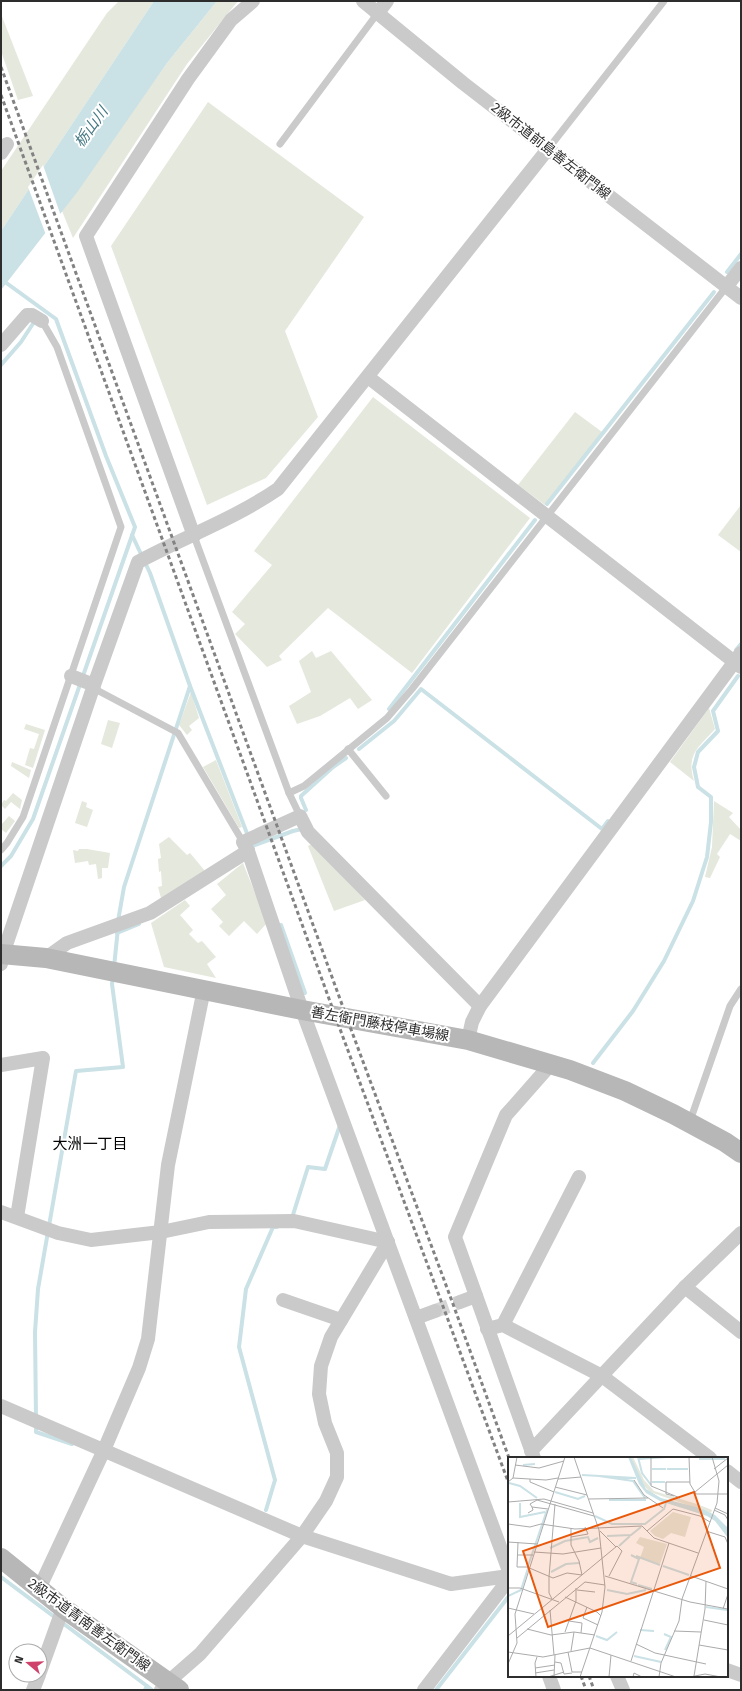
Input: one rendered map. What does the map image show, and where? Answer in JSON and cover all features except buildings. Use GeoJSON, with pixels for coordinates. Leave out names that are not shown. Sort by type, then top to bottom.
{"type":"FeatureCollection","features":[{"type":"Feature","properties":{"kind":"main road","name":"善左衛門藤枝停車場線"},"geometry":{"type":"LineString","coordinates":[[2,957],[46,958],[302,1010],[468,1040],[551,1064],[625,1091],[689,1123],[741,1153]]}},
{"type":"Feature","properties":{"kind":"main road","name":"2級市道青南善左衛門線"},"geometry":{"type":"LineString","coordinates":[[1,1558],[39,1590],[169,1687]]}},
{"type":"Feature","properties":{"kind":"street"},"geometry":{"type":"LineString","coordinates":[[194,536],[86,236],[188,79],[231,20],[253,1]]}},
{"type":"Feature","properties":{"kind":"street","name":"2級市道前島善左衛門線"},"geometry":{"type":"LineString","coordinates":[[363,1],[377,14],[548,149],[741,298]]}},
{"type":"Feature","properties":{"kind":"street"},"geometry":{"type":"LineString","coordinates":[[377,14],[387,1]]}},
{"type":"Feature","properties":{"kind":"street"},"geometry":{"type":"LineString","coordinates":[[1,150],[7,144],[1,153]]}},
{"type":"Feature","properties":{"kind":"street"},"geometry":{"type":"LineString","coordinates":[[2,957],[83,682],[142,560],[194,536],[259,502],[278,489],[548,149]]}},
{"type":"Feature","properties":{"kind":"street"},"geometry":{"type":"LineString","coordinates":[[727,286],[741,268]]}},
{"type":"Feature","properties":{"kind":"street"},"geometry":{"type":"LineString","coordinates":[[1,345],[28,315],[37,318]]}},
{"type":"Feature","properties":{"kind":"street"},"geometry":{"type":"LineString","coordinates":[[368,376],[547,516],[739,661],[480,1006],[472,1022],[468,1040]]}},
{"type":"Feature","properties":{"kind":"street"},"geometry":{"type":"LineString","coordinates":[[46,958],[67,942],[150,913],[248,842],[300,816],[308,832],[480,1006]]}},
{"type":"Feature","properties":{"kind":"street"},"geometry":{"type":"LineString","coordinates":[[248,842],[302,1010],[508,1567]]}},
{"type":"Feature","properties":{"kind":"street"},"geometry":{"type":"LineString","coordinates":[[39,1590],[104,1450],[139,1368],[148,1339],[168,1165],[204,989]]}},
{"type":"Feature","properties":{"kind":"street"},"geometry":{"type":"LineString","coordinates":[[1,1065],[43,1058],[17,1217]]}},
{"type":"Feature","properties":{"kind":"street"},"geometry":{"type":"LineString","coordinates":[[551,1064],[506,1115],[456,1237],[532,1455],[602,1376],[685,1287],[741,1233]]}},
{"type":"Feature","properties":{"kind":"street"},"geometry":{"type":"LineString","coordinates":[[502,1325],[579,1177]]}},
{"type":"Feature","properties":{"kind":"street"},"geometry":{"type":"LineString","coordinates":[[1,1212],[58,1232],[91,1240],[161,1232],[209,1222],[294,1221],[388,1242]]}},
{"type":"Feature","properties":{"kind":"street"},"geometry":{"type":"LineString","coordinates":[[169,1687],[200,1654],[302,1536],[326,1501],[337,1477],[338,1453],[325,1422],[320,1394],[321,1366],[331,1337],[388,1242]]}},
{"type":"Feature","properties":{"kind":"street"},"geometry":{"type":"LineString","coordinates":[[685,1287],[741,1332]]}},
{"type":"Feature","properties":{"kind":"street"},"geometry":{"type":"LineString","coordinates":[[460,1302],[476,1296]]}},
{"type":"Feature","properties":{"kind":"street"},"geometry":{"type":"LineString","coordinates":[[283,1300],[341,1320]]}},
{"type":"Feature","properties":{"kind":"street"},"geometry":{"type":"LineString","coordinates":[[416,1318],[435,1311]]}},
{"type":"Feature","properties":{"kind":"street"},"geometry":{"type":"LineString","coordinates":[[487,1329],[502,1325],[602,1376],[709,1457]]}},
{"type":"Feature","properties":{"kind":"street"},"geometry":{"type":"LineString","coordinates":[[1,1406],[302,1536],[451,1584],[508,1578]]}},
{"type":"Feature","properties":{"kind":"street"},"geometry":{"type":"LineString","coordinates":[[728,1472],[741,1482]]}},
{"type":"Feature","properties":{"kind":"street"},"geometry":{"type":"LineString","coordinates":[[424,1690],[508,1579]]}},
{"type":"Feature","properties":{"kind":"street"},"geometry":{"type":"LineString","coordinates":[[48,1650],[63,1608]]}},
{"type":"Feature","properties":{"kind":"street"},"geometry":{"type":"LineString","coordinates":[[728,1670],[741,1675]]}},
{"type":"Feature","properties":{"kind":"street"},"geometry":{"type":"LineString","coordinates":[[549,1677],[554,1690]]}},
{"type":"Feature","properties":{"kind":"street"},"geometry":{"type":"LineString","coordinates":[[617,1677],[623,1690]]}},
{"type":"Feature","properties":{"kind":"lane"},"geometry":{"type":"LineString","coordinates":[[548,149],[664,1]]}},
{"type":"Feature","properties":{"kind":"lane"},"geometry":{"type":"LineString","coordinates":[[280,144],[377,14]]}},
{"type":"Feature","properties":{"kind":"lane"},"geometry":{"type":"LineString","coordinates":[[289,793],[304,786],[387,718],[417,683],[727,286]]}},
{"type":"Feature","properties":{"kind":"lane"},"geometry":{"type":"LineString","coordinates":[[1,850],[23,817],[83,682],[122,527],[57,347],[37,318]]}},
{"type":"Feature","properties":{"kind":"lane"},"geometry":{"type":"LineString","coordinates":[[194,536],[289,793],[300,816]]}},
{"type":"Feature","properties":{"kind":"lane"},"geometry":{"type":"LineString","coordinates":[[83,682],[178,733],[248,842]]}},
{"type":"Feature","properties":{"kind":"lane"},"geometry":{"type":"LineString","coordinates":[[348,749],[386,796]]}},
{"type":"Feature","properties":{"kind":"lane"},"geometry":{"type":"LineString","coordinates":[[689,1123],[730,1006],[741,989]]}},
{"type":"Feature","properties":{"kind":"shaded area"},"geometry":{"type":"Polygon","coordinates":[[[119,1],[154,1],[1,231],[1,171],[107,13],[119,1]]]}},
{"type":"Feature","properties":{"kind":"shaded area"},"geometry":{"type":"Polygon","coordinates":[[[217,1],[238,1],[187,64],[73,238],[62,211],[167,63],[217,1]]]}},
{"type":"Feature","properties":{"kind":"shaded area"},"geometry":{"type":"Polygon","coordinates":[[[1,14],[33,96],[18,100],[1,51],[1,14]]]}},
{"type":"Feature","properties":{"kind":"shaded area"},"geometry":{"type":"Polygon","coordinates":[[[208,102],[364,217],[285,331],[318,417],[266,478],[207,505],[111,246],[208,102]]]}},
{"type":"Feature","properties":{"kind":"shaded area"},"geometry":{"type":"Polygon","coordinates":[[[373,397],[530,518],[412,673],[328,608],[279,656],[282,660],[267,667],[235,634],[245,624],[232,612],[272,565],[254,551],[373,397]]]}},
{"type":"Feature","properties":{"kind":"shaded area"},"geometry":{"type":"Polygon","coordinates":[[[575,412],[602,432],[545,505],[518,485],[575,412]]]}},
{"type":"Feature","properties":{"kind":"shaded area"},"geometry":{"type":"Polygon","coordinates":[[[741,505],[741,552],[718,535],[741,505]]]}},
{"type":"Feature","properties":{"kind":"shaded area"},"geometry":{"type":"Polygon","coordinates":[[[312,651],[316,658],[331,651],[372,700],[358,709],[350,698],[320,716],[297,724],[289,706],[311,692],[299,661],[312,651]]]}},
{"type":"Feature","properties":{"kind":"shaded area"},"geometry":{"type":"Polygon","coordinates":[[[191,692],[199,718],[189,726],[192,730],[187,735],[179,725],[191,692]]]}},
{"type":"Feature","properties":{"kind":"shaded area"},"geometry":{"type":"Polygon","coordinates":[[[709,708],[715,729],[695,752],[692,764],[694,781],[670,762],[709,708]]]}},
{"type":"Feature","properties":{"kind":"shaded area"},"geometry":{"type":"Polygon","coordinates":[[[108,720],[120,723],[112,748],[101,744],[108,720]]]}},
{"type":"Feature","properties":{"kind":"shaded area"},"geometry":{"type":"Polygon","coordinates":[[[26,724],[45,730],[33,768],[25,765],[30,748],[34,749],[39,734],[24,729],[26,724]]]}},
{"type":"Feature","properties":{"kind":"shaded area"},"geometry":{"type":"Polygon","coordinates":[[[216,760],[242,827],[239,828],[203,767],[216,760]]]}},
{"type":"Feature","properties":{"kind":"shaded area"},"geometry":{"type":"Polygon","coordinates":[[[12,762],[31,770],[29,778],[11,766],[12,762]]]}},
{"type":"Feature","properties":{"kind":"shaded area"},"geometry":{"type":"Polygon","coordinates":[[[13,793],[22,800],[20,809],[11,802],[5,809],[1,805],[4,800],[6,801],[13,793]]]}},
{"type":"Feature","properties":{"kind":"shaded area"},"geometry":{"type":"Polygon","coordinates":[[[82,801],[87,803],[86,807],[93,810],[87,827],[75,823],[82,801]]]}},
{"type":"Feature","properties":{"kind":"shaded area"},"geometry":{"type":"Polygon","coordinates":[[[714,801],[733,813],[729,817],[741,830],[741,841],[730,834],[717,854],[720,857],[710,878],[705,877],[712,847],[714,801]]]}},
{"type":"Feature","properties":{"kind":"shaded area"},"geometry":{"type":"Polygon","coordinates":[[[9,816],[15,821],[6,833],[1,829],[1,825],[9,816]]]}},
{"type":"Feature","properties":{"kind":"shaded area"},"geometry":{"type":"Polygon","coordinates":[[[169,837],[187,855],[190,853],[205,871],[161,898],[158,887],[162,886],[161,871],[159,872],[158,859],[161,858],[159,844],[169,837]]]}},
{"type":"Feature","properties":{"kind":"shaded area"},"geometry":{"type":"Polygon","coordinates":[[[314,843],[365,900],[334,911],[308,846],[314,843]]]}},
{"type":"Feature","properties":{"kind":"shaded area"},"geometry":{"type":"Polygon","coordinates":[[[79,849],[110,853],[108,868],[102,868],[102,878],[98,879],[96,864],[89,865],[88,861],[75,863],[73,850],[78,851],[79,849]]]}},
{"type":"Feature","properties":{"kind":"shaded area"},"geometry":{"type":"Polygon","coordinates":[[[243,863],[267,923],[257,934],[244,921],[229,936],[219,926],[223,922],[211,909],[226,895],[217,884],[243,863]]]}},
{"type":"Feature","properties":{"kind":"shaded area"},"geometry":{"type":"Polygon","coordinates":[[[185,900],[190,906],[180,915],[193,930],[189,934],[198,943],[202,941],[216,957],[207,964],[216,978],[164,967],[151,923],[185,900]]]}},
{"type":"Feature","properties":{"kind":"water","name":"栃山川"},"geometry":{"type":"Polygon","coordinates":[[[154,1],[217,1],[167,63],[78,191],[1,290],[1,231],[154,1]]]}},
{"type":"Feature","properties":{"kind":"pier"},"geometry":{"type":"Polygon","coordinates":[[[43,165],[61,216],[46,235],[28,187],[43,165]]]}},
{"type":"Feature","properties":{"kind":"waterway"},"geometry":{"type":"LineString","coordinates":[[727,272],[741,254]]}},
{"type":"Feature","properties":{"kind":"waterway"},"geometry":{"type":"LineString","coordinates":[[1,279],[56,319],[106,456],[135,527],[33,819],[11,856],[1,866]]}},
{"type":"Feature","properties":{"kind":"waterway"},"geometry":{"type":"LineString","coordinates":[[547,504],[714,292]]}},
{"type":"Feature","properties":{"kind":"waterway"},"geometry":{"type":"LineString","coordinates":[[1,365],[21,342],[36,319]]}},
{"type":"Feature","properties":{"kind":"waterway"},"geometry":{"type":"LineString","coordinates":[[389,709],[535,520]]}},
{"type":"Feature","properties":{"kind":"waterway"},"geometry":{"type":"LineString","coordinates":[[118,921],[124,887],[190,686],[150,573],[132,535]]}},
{"type":"Feature","properties":{"kind":"waterway"},"geometry":{"type":"LineString","coordinates":[[736,650],[741,644]]}},
{"type":"Feature","properties":{"kind":"waterway"},"geometry":{"type":"LineString","coordinates":[[593,1063],[633,1011],[664,961],[693,901],[707,857],[711,822],[711,797],[698,787],[694,767],[698,752],[718,731],[713,711],[738,676]]}},
{"type":"Feature","properties":{"kind":"waterway"},"geometry":{"type":"LineString","coordinates":[[190,686],[248,836]]}},
{"type":"Feature","properties":{"kind":"waterway"},"geometry":{"type":"LineString","coordinates":[[359,749],[394,721],[421,689],[602,829],[608,821]]}},
{"type":"Feature","properties":{"kind":"waterway"},"geometry":{"type":"LineString","coordinates":[[306,810],[301,796],[333,767],[346,758]]}},
{"type":"Feature","properties":{"kind":"waterway"},"geometry":{"type":"LineString","coordinates":[[253,849],[252,846],[302,829]]}},
{"type":"Feature","properties":{"kind":"waterway"},"geometry":{"type":"LineString","coordinates":[[117,933],[139,924]]}},
{"type":"Feature","properties":{"kind":"waterway"},"geometry":{"type":"LineString","coordinates":[[281,925],[305,993]]}},
{"type":"Feature","properties":{"kind":"waterway"},"geometry":{"type":"LineString","coordinates":[[114,967],[118,928]]}},
{"type":"Feature","properties":{"kind":"waterway"},"geometry":{"type":"LineString","coordinates":[[36,1418],[35,1332],[38,1289],[76,1071],[123,1067],[112,984],[113,977]]}},
{"type":"Feature","properties":{"kind":"waterway"},"geometry":{"type":"LineString","coordinates":[[292,1218],[308,1167],[325,1169],[339,1128]]}},
{"type":"Feature","properties":{"kind":"waterway"},"geometry":{"type":"LineString","coordinates":[[266,1510],[275,1480],[239,1347],[246,1289],[273,1227],[277,1227]]}},
{"type":"Feature","properties":{"kind":"waterway"},"geometry":{"type":"LineString","coordinates":[[36,1425],[36,1432],[72,1444]]}},
{"type":"Feature","properties":{"kind":"waterway"},"geometry":{"type":"LineString","coordinates":[[1,1577],[147,1686],[145,1690]]}},
{"type":"Feature","properties":{"kind":"waterway"},"geometry":{"type":"LineString","coordinates":[[436,1690],[508,1597]]}},
{"type":"Feature","properties":{"kind":"waterway"},"geometry":{"type":"LineString","coordinates":[[147,1686],[152,1690]]}},
{"type":"Feature","properties":{"kind":"tunnel"},"geometry":{"type":"LineString","coordinates":[[435,1311],[460,1302]]}},
{"type":"Feature","properties":{"kind":"railway"},"geometry":{"type":"LineString","coordinates":[[1,67],[352,1032],[509,1457]]}},
{"type":"Feature","properties":{"kind":"railway"},"geometry":{"type":"LineString","coordinates":[[1,95],[340,1029],[508,1481]]}},
{"type":"Feature","properties":{"kind":"railway"},"geometry":{"type":"LineString","coordinates":[[581,1677],[586,1690]]}},
{"type":"Feature","properties":{"kind":"railway"},"geometry":{"type":"LineString","coordinates":[[589,1677],[594,1690]]}},
{"type":"Feature","properties":{"kind":"district","name":"大洲一丁目"},"geometry":{"type":"Point","coordinates":[90,1144]}}]}
